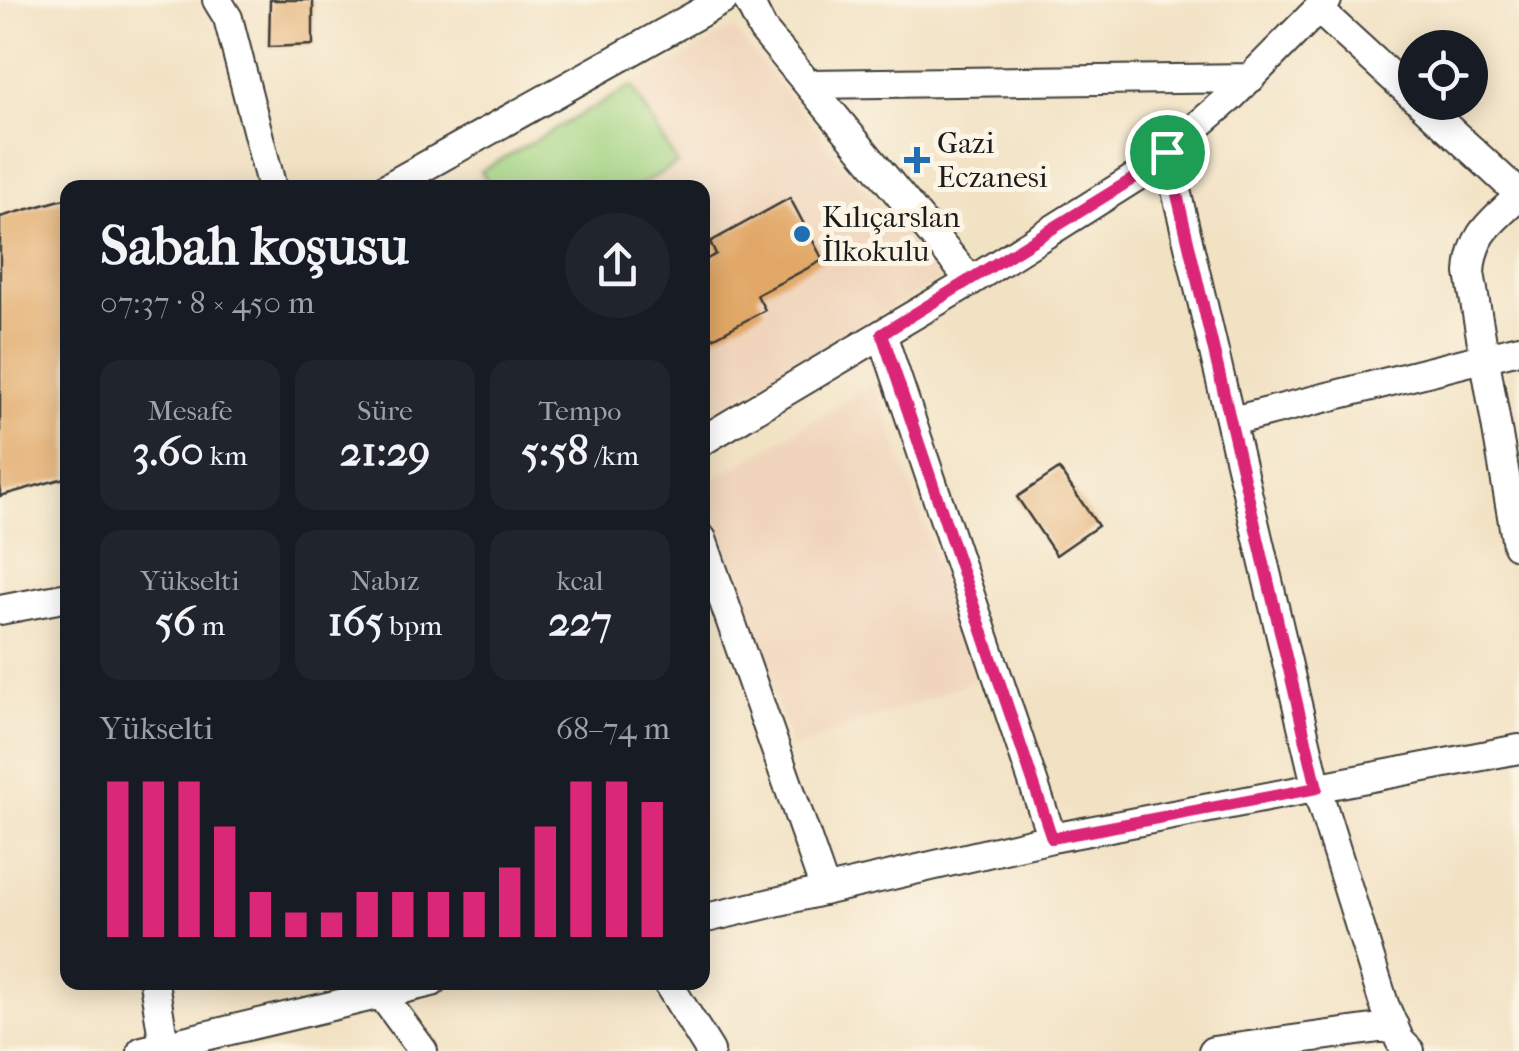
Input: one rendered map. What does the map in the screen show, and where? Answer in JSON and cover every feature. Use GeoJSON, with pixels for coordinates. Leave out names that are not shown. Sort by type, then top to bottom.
{"type":"FeatureCollection","features":[{"type":"Feature","properties":{"kind":"street"},"geometry":{"type":"LineString","coordinates":[[217,0],[228,18],[270,180]]}},
{"type":"Feature","properties":{"kind":"street"},"geometry":{"type":"LineString","coordinates":[[400,180],[723,0]]}},
{"type":"Feature","properties":{"kind":"street"},"geometry":{"type":"LineString","coordinates":[[748,0],[764,30],[971,281]]}},
{"type":"Feature","properties":{"kind":"street"},"geometry":{"type":"LineString","coordinates":[[710,436],[971,281],[1144,172],[1251,78],[1322,4],[1398,81]]}},
{"type":"Feature","properties":{"kind":"street"},"geometry":{"type":"LineString","coordinates":[[809,84],[1251,78]]}},
{"type":"Feature","properties":{"kind":"street"},"geometry":{"type":"LineString","coordinates":[[1438,120],[1519,195],[1479,235],[1471,251],[1470,272],[1517,544]]}},
{"type":"Feature","properties":{"kind":"street"},"geometry":{"type":"LineString","coordinates":[[1167,152],[1317,788],[1384,1004],[1400,1042],[1410,1051]]}},
{"type":"Feature","properties":{"kind":"street"},"geometry":{"type":"LineString","coordinates":[[882,334],[1052,838]]}},
{"type":"Feature","properties":{"kind":"street"},"geometry":{"type":"LineString","coordinates":[[1232,421],[1519,349]]}},
{"type":"Feature","properties":{"kind":"street"},"geometry":{"type":"LineString","coordinates":[[710,563],[825,890]]}},
{"type":"Feature","properties":{"kind":"street"},"geometry":{"type":"LineString","coordinates":[[0,610],[60,599]]}},
{"type":"Feature","properties":{"kind":"street"},"geometry":{"type":"LineString","coordinates":[[710,917],[1052,838],[1519,749]]}},
{"type":"Feature","properties":{"kind":"street"},"geometry":{"type":"LineString","coordinates":[[154,990],[157,1049],[398,990]]}},
{"type":"Feature","properties":{"kind":"street"},"geometry":{"type":"LineString","coordinates":[[671,990],[710,1051]]}},
{"type":"Feature","properties":{"kind":"street"},"geometry":{"type":"LineString","coordinates":[[381,994],[423,1051]]}},
{"type":"Feature","properties":{"kind":"street"},"geometry":{"type":"LineString","coordinates":[[1213,1051],[1394,1026]]}},
{"type":"Feature","properties":{"kind":"shaded area","name":"Kılıçarslan İlkokulu"},"geometry":{"type":"Polygon","coordinates":[[[733,29],[939,280],[710,415],[710,180],[466,180],[733,29]]]}},
{"type":"Feature","properties":{"kind":"shaded area"},"geometry":{"type":"Polygon","coordinates":[[[875,384],[977,680],[792,749],[710,503],[710,481],[875,384]]]}},
{"type":"Feature","properties":{"kind":"green space"},"geometry":{"type":"Polygon","coordinates":[[[632,86],[677,164],[648,180],[487,180],[481,171],[632,86]]]}},
{"type":"Feature","properties":{"kind":"building"},"geometry":{"type":"Polygon","coordinates":[[[270,0],[313,0],[313,45],[269,47],[270,0]]]}},
{"type":"Feature","properties":{"kind":"building"},"geometry":{"type":"Polygon","coordinates":[[[790,198],[823,260],[757,295],[765,310],[710,340],[710,257],[716,254],[710,242],[790,198]]]}},
{"type":"Feature","properties":{"kind":"building"},"geometry":{"type":"Polygon","coordinates":[[[60,200],[60,479],[0,496],[0,217],[60,200]]]}},
{"type":"Feature","properties":{"kind":"building"},"geometry":{"type":"Polygon","coordinates":[[[1059,469],[1098,526],[1056,555],[1017,497],[1059,469]]]}},
{"type":"Feature","properties":{"kind":"place","name":"Gazi Eczanesi"},"geometry":{"type":"Point","coordinates":[917,160]}},
{"type":"Feature","properties":{"kind":"place","name":"Kılıçarslan İlkokulu"},"geometry":{"type":"Point","coordinates":[802,234]}},
{"type":"Feature","properties":{"kind":"route"},"geometry":{"type":"LineString","coordinates":[[1167,152],[1317,788],[1052,838],[882,334],[1144,172],[1167,152]]}}]}
